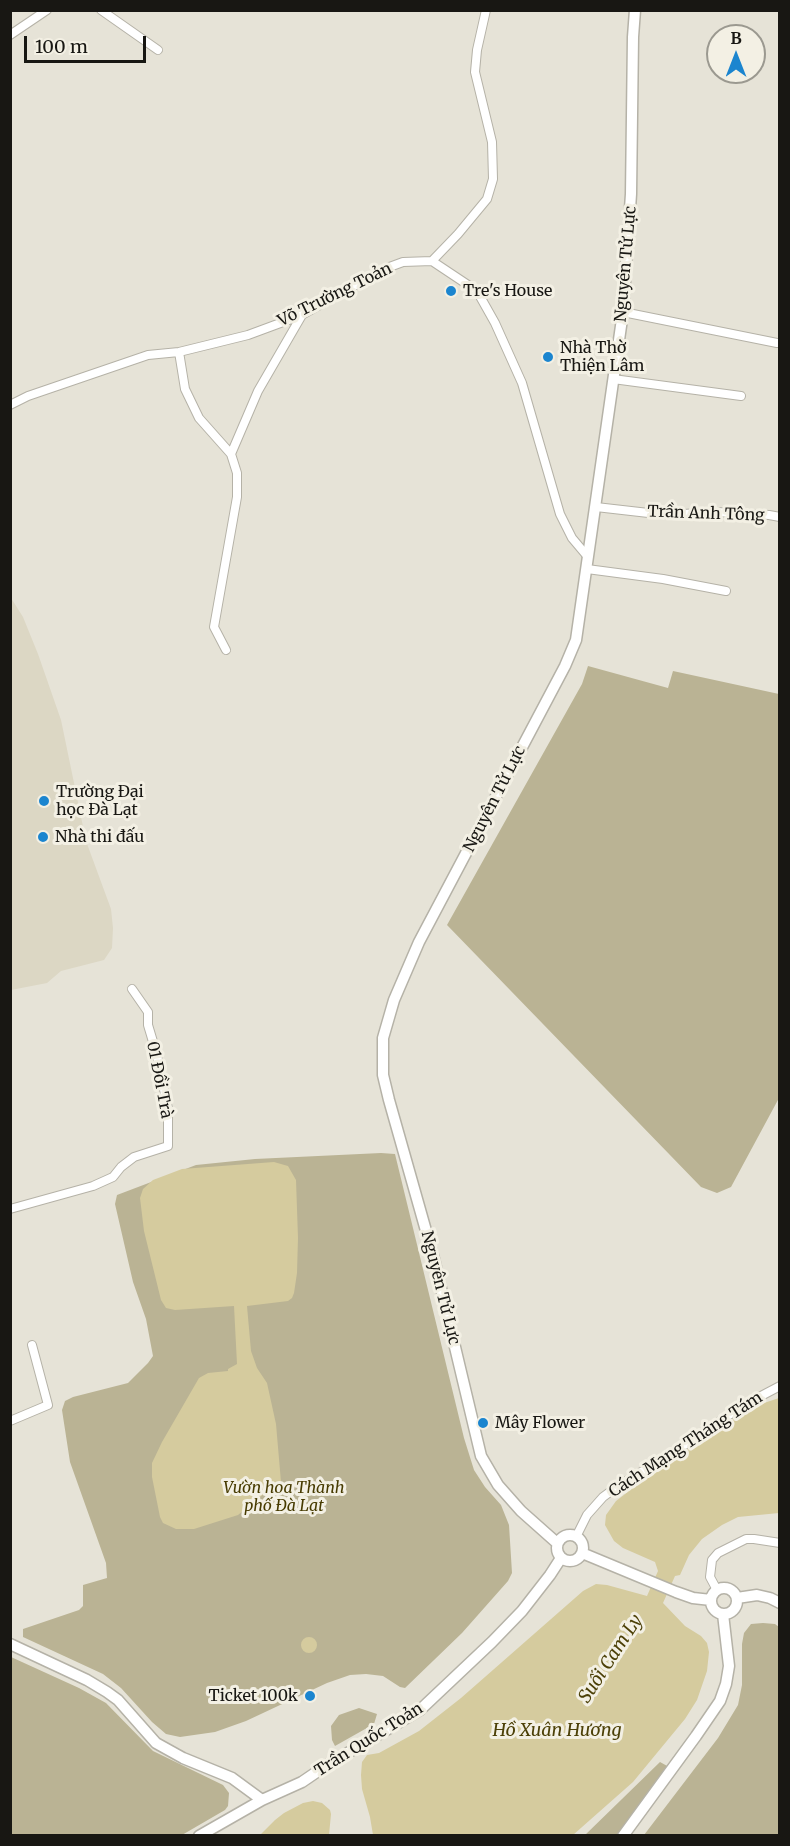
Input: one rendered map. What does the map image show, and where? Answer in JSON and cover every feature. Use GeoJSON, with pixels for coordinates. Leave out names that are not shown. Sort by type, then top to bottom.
{"type":"FeatureCollection","features":[{"type":"Feature","properties":{"kind":"main road","name":"Nguyên Tử Lực"},"geometry":{"type":"LineString","coordinates":[[557,1543],[521,1511],[498,1485],[481,1456],[434,1259],[388,1101],[382,1055],[383,1038],[394,1000],[419,942],[565,666],[576,640],[623,312],[632,194],[634,10]]}},
{"type":"Feature","properties":{"kind":"main road"},"geometry":{"type":"LineString","coordinates":[[566,1535],[576,1537],[582,1545],[580,1557],[573,1561],[561,1558],[557,1551],[559,1540],[566,1535]]}},
{"type":"Feature","properties":{"kind":"main road"},"geometry":{"type":"LineString","coordinates":[[582,1553],[676,1592],[693,1598],[711,1600]]}},
{"type":"Feature","properties":{"kind":"main road","name":"Trần Quốc Toản"},"geometry":{"type":"LineString","coordinates":[[199,1836],[262,1800],[302,1782],[420,1710],[469,1665],[522,1611],[561,1558]]}},
{"type":"Feature","properties":{"kind":"main road"},"geometry":{"type":"LineString","coordinates":[[724,1588],[731,1590],[737,1598],[734,1610],[727,1614],[716,1611],[711,1600],[717,1590],[724,1588]]}},
{"type":"Feature","properties":{"kind":"main road"},"geometry":{"type":"LineString","coordinates":[[737,1598],[757,1595],[780,1603]]}},
{"type":"Feature","properties":{"kind":"main road"},"geometry":{"type":"LineString","coordinates":[[623,1836],[720,1701],[729,1666],[723,1614]]}},
{"type":"Feature","properties":{"kind":"main road"},"geometry":{"type":"LineString","coordinates":[[10,1644],[87,1680],[107,1692],[118,1700],[156,1743],[183,1758],[232,1778],[262,1800]]}},
{"type":"Feature","properties":{"kind":"street"},"geometry":{"type":"LineString","coordinates":[[10,35],[47,10]]}},
{"type":"Feature","properties":{"kind":"street"},"geometry":{"type":"LineString","coordinates":[[101,10],[158,50]]}},
{"type":"Feature","properties":{"kind":"street"},"geometry":{"type":"LineString","coordinates":[[486,10],[477,50],[475,72],[492,142],[493,180],[486,199],[458,234],[432,261],[477,291],[495,323],[522,383],[560,514],[587,563],[726,591]]}},
{"type":"Feature","properties":{"kind":"street","name":"Võ Trường Toản"},"geometry":{"type":"LineString","coordinates":[[10,405],[28,396],[148,355],[179,352],[248,335],[302,315],[384,269],[403,262],[432,261]]}},
{"type":"Feature","properties":{"kind":"street"},"geometry":{"type":"LineString","coordinates":[[623,312],[777,343]]}},
{"type":"Feature","properties":{"kind":"street"},"geometry":{"type":"LineString","coordinates":[[231,454],[258,392],[302,315]]}},
{"type":"Feature","properties":{"kind":"street"},"geometry":{"type":"LineString","coordinates":[[179,352],[185,389],[200,418],[231,454],[237,473],[237,497],[214,627],[226,650]]}},
{"type":"Feature","properties":{"kind":"street"},"geometry":{"type":"LineString","coordinates":[[613,379],[741,396]]}},
{"type":"Feature","properties":{"kind":"street","name":"Trần Anh Tông"},"geometry":{"type":"LineString","coordinates":[[596,507],[666,515],[716,512],[769,515],[780,518]]}},
{"type":"Feature","properties":{"kind":"street","name":"01 Đồi Trà"},"geometry":{"type":"LineString","coordinates":[[10,1209],[93,1186],[113,1177],[134,1157],[168,1146],[169,1113],[157,1054],[148,1025],[148,1012],[132,989]]}},
{"type":"Feature","properties":{"kind":"street"},"geometry":{"type":"LineString","coordinates":[[10,1421],[48,1405],[32,1346]]}},
{"type":"Feature","properties":{"kind":"street","name":"Cách Mạng Tháng Tám"},"geometry":{"type":"LineString","coordinates":[[576,1537],[587,1515],[603,1497],[744,1405],[780,1386]]}},
{"type":"Feature","properties":{"kind":"street"},"geometry":{"type":"LineString","coordinates":[[717,1590],[710,1577],[712,1560],[718,1553],[746,1539],[780,1543]]}},
{"type":"Feature","properties":{"kind":"shaded area","name":"Trường Đại học Đà Lạt"},"geometry":{"type":"Polygon","coordinates":[[[11,598],[23,617],[61,720],[86,841],[111,909],[113,928],[112,948],[104,960],[61,971],[47,983],[11,990],[11,598]]]}},
{"type":"Feature","properties":{"kind":"green space"},"geometry":{"type":"Polygon","coordinates":[[[588,666],[668,688],[673,671],[779,694],[779,1098],[731,1187],[717,1193],[701,1187],[447,925],[582,684],[588,666]]]}},
{"type":"Feature","properties":{"kind":"green space","name":"Vườn hoa Thành phố Đà Lạt"},"geometry":{"type":"Polygon","coordinates":[[[395,1154],[464,1438],[474,1470],[501,1505],[509,1525],[512,1573],[508,1581],[462,1633],[405,1688],[383,1676],[350,1675],[327,1683],[246,1721],[215,1732],[180,1737],[166,1734],[121,1688],[103,1674],[23,1637],[23,1629],[79,1610],[83,1606],[83,1585],[107,1578],[106,1563],[70,1462],[62,1410],[65,1401],[73,1397],[128,1383],[153,1356],[146,1319],[133,1282],[115,1204],[117,1195],[196,1165],[255,1159],[395,1154]]]}},
{"type":"Feature","properties":{"kind":"green space"},"geometry":{"type":"Polygon","coordinates":[[[751,1624],[775,1624],[779,1627],[779,1835],[644,1835],[718,1738],[738,1705],[742,1685],[744,1633],[751,1624]]]}},
{"type":"Feature","properties":{"kind":"green space"},"geometry":{"type":"Polygon","coordinates":[[[11,1657],[106,1703],[153,1751],[223,1785],[229,1793],[228,1806],[182,1835],[11,1835],[11,1657]]]}},
{"type":"Feature","properties":{"kind":"green space"},"geometry":{"type":"Polygon","coordinates":[[[359,1708],[377,1714],[374,1724],[335,1746],[331,1726],[339,1715],[359,1708]]]}},
{"type":"Feature","properties":{"kind":"green space"},"geometry":{"type":"Polygon","coordinates":[[[660,1762],[669,1767],[621,1835],[584,1836],[660,1762]]]}},
{"type":"Feature","properties":{"kind":"water"},"geometry":{"type":"Polygon","coordinates":[[[274,1162],[288,1166],[296,1180],[298,1238],[294,1293],[288,1301],[247,1306],[251,1351],[257,1368],[267,1383],[276,1424],[281,1482],[238,1515],[194,1529],[176,1529],[163,1523],[160,1517],[152,1477],[152,1463],[199,1378],[208,1373],[228,1371],[237,1364],[234,1306],[175,1310],[166,1308],[161,1300],[144,1231],[140,1198],[143,1189],[153,1180],[182,1169],[274,1162]]]}},
{"type":"Feature","properties":{"kind":"water","name":"Hồ Xuân Hương"},"geometry":{"type":"Polygon","coordinates":[[[779,1398],[779,1513],[738,1517],[722,1525],[702,1539],[689,1555],[680,1575],[675,1576],[663,1603],[685,1626],[701,1636],[707,1643],[709,1652],[707,1671],[697,1700],[685,1719],[633,1782],[573,1835],[373,1835],[362,1789],[362,1762],[367,1755],[379,1753],[419,1731],[461,1698],[583,1591],[596,1584],[647,1596],[658,1571],[655,1562],[623,1548],[614,1541],[605,1525],[606,1515],[616,1501],[664,1464],[730,1421],[761,1404],[779,1398]]]}},
{"type":"Feature","properties":{"kind":"water"},"geometry":{"type":"Polygon","coordinates":[[[306,1637],[312,1637],[317,1645],[315,1651],[306,1653],[301,1648],[301,1642],[306,1637]]]}},
{"type":"Feature","properties":{"kind":"water"},"geometry":{"type":"Polygon","coordinates":[[[313,1801],[322,1803],[330,1810],[329,1835],[260,1835],[284,1813],[303,1803],[313,1801]]]}},
{"type":"Feature","properties":{"kind":"place","name":"Tre's House"},"geometry":{"type":"Point","coordinates":[451,291]}},
{"type":"Feature","properties":{"kind":"place","name":"Nhà Thờ Thiện Lâm"},"geometry":{"type":"Point","coordinates":[548,357]}},
{"type":"Feature","properties":{"kind":"place","name":"Trường Đại học Đà Lạt"},"geometry":{"type":"Point","coordinates":[44,801]}},
{"type":"Feature","properties":{"kind":"place","name":"Nhà thi đấu"},"geometry":{"type":"Point","coordinates":[43,837]}},
{"type":"Feature","properties":{"kind":"place","name":"Mây Flower"},"geometry":{"type":"Point","coordinates":[483,1423]}},
{"type":"Feature","properties":{"kind":"place","name":"Ticket 100k"},"geometry":{"type":"Point","coordinates":[310,1696]}},
{"type":"Feature","properties":{"kind":"water label","name":"Suối Cam Ly"},"geometry":{"type":"Point","coordinates":[611,1659]}}]}
